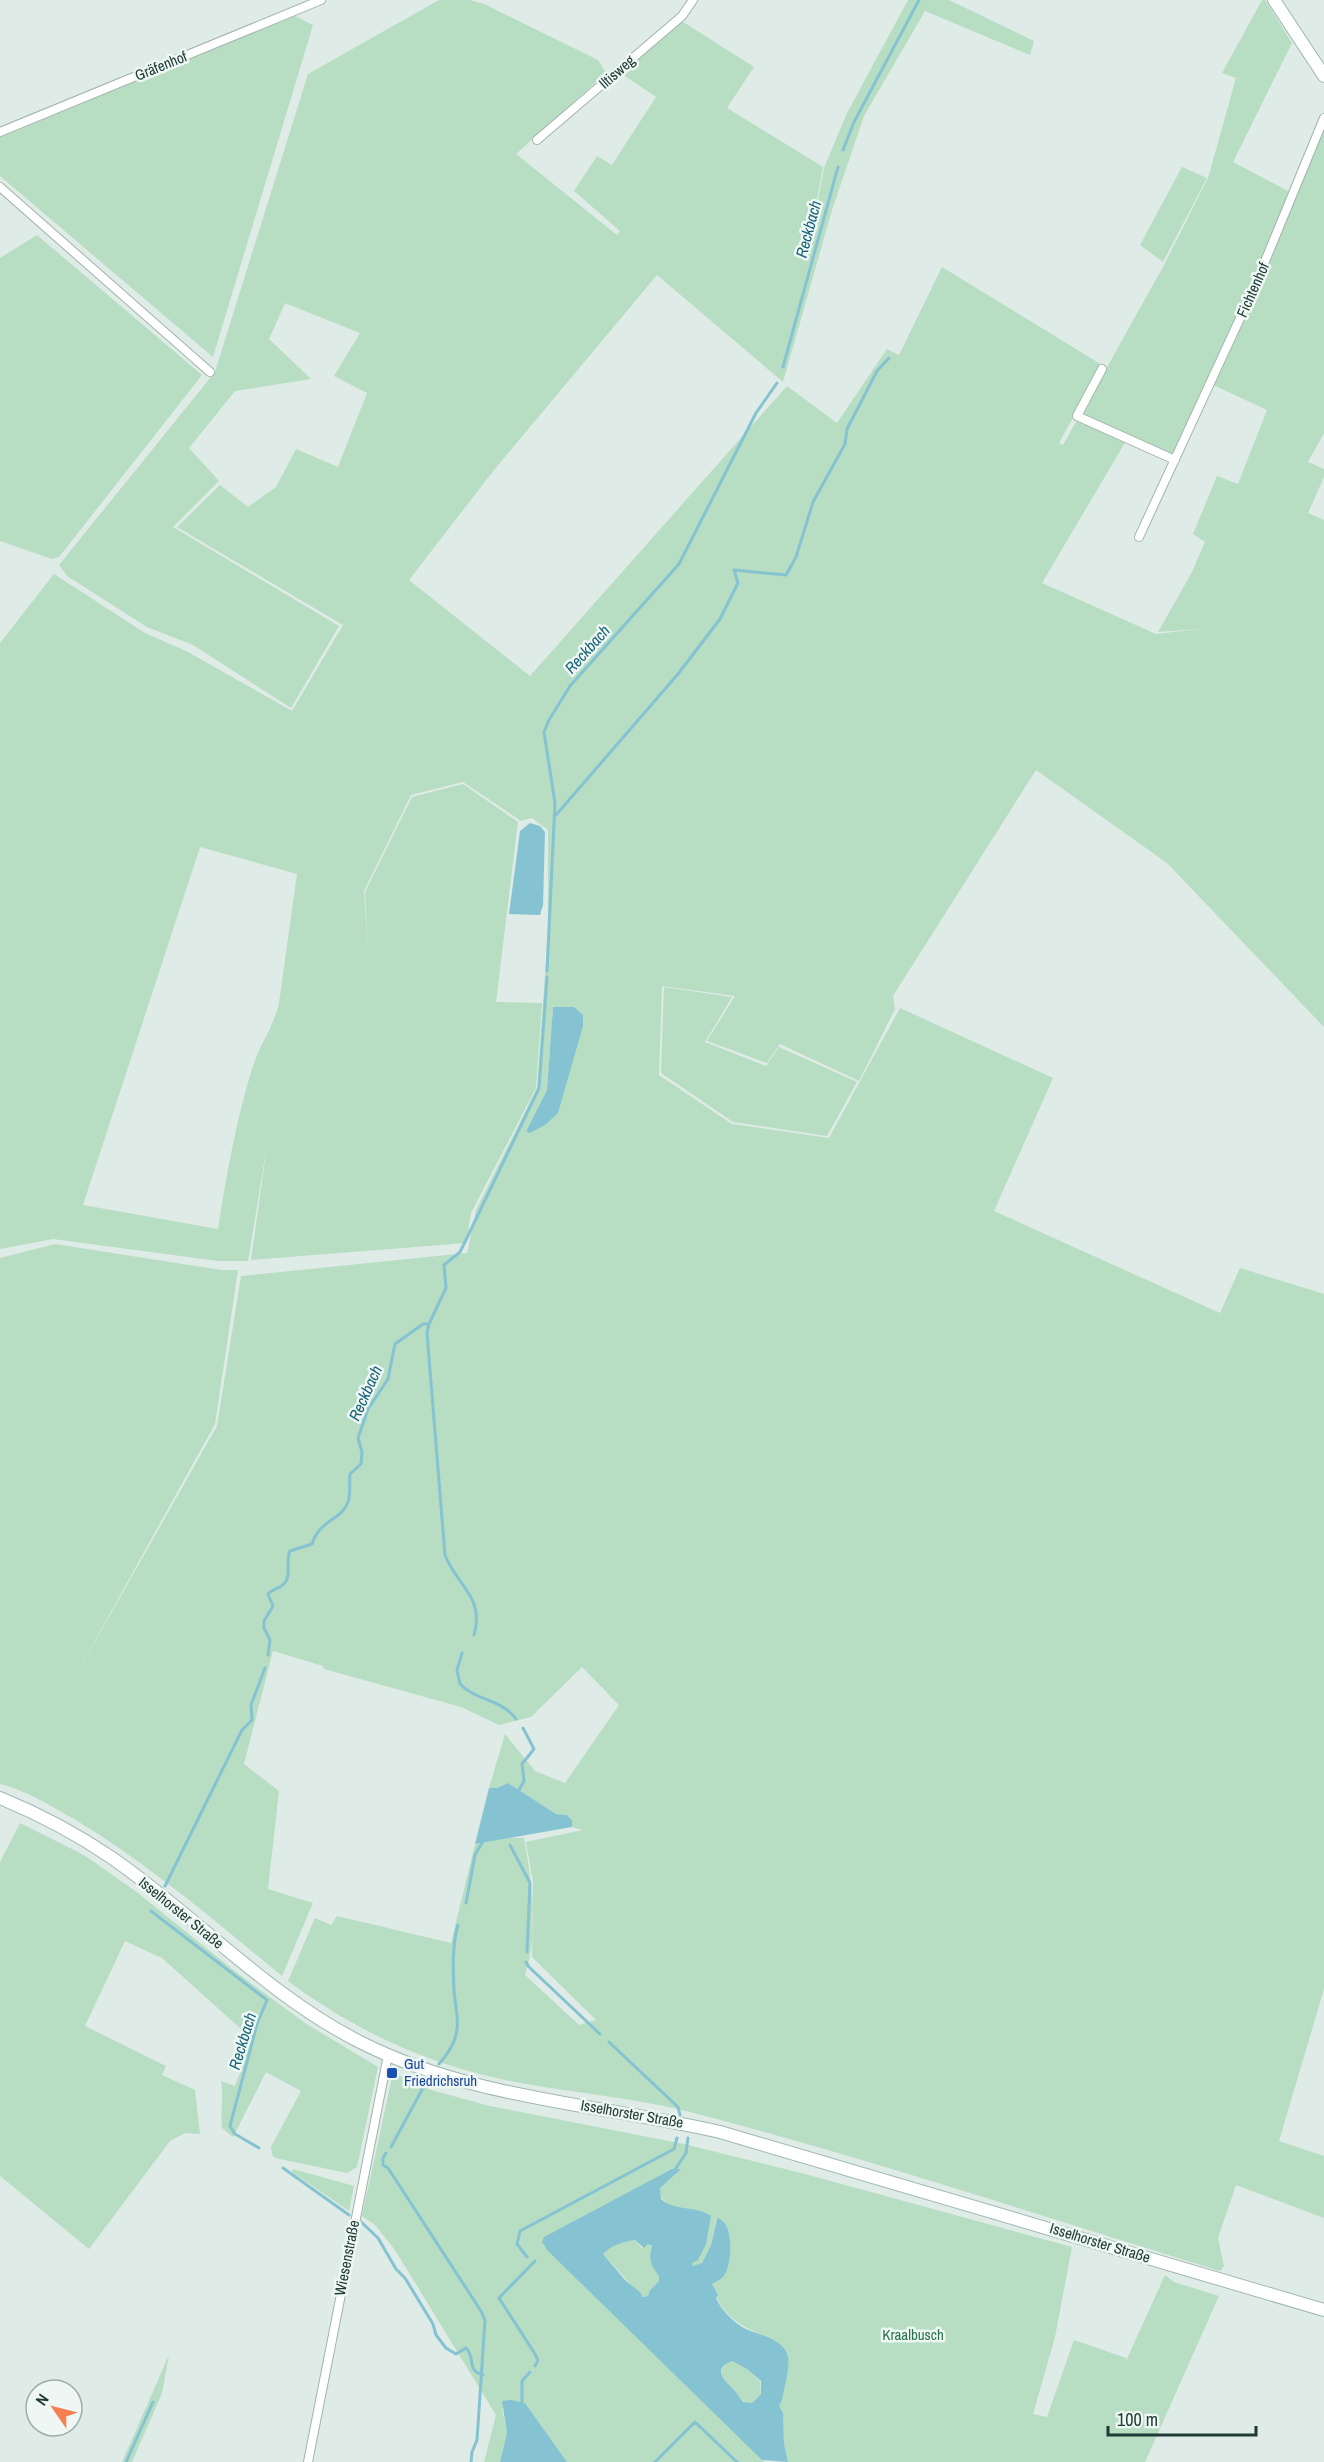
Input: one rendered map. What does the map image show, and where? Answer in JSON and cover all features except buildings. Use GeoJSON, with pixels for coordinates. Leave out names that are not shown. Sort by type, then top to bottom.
{"type":"FeatureCollection","features":[{"type":"Feature","properties":{"kind":"street","name":"Gräfenhof"},"geometry":{"type":"LineString","coordinates":[[0,132],[321,0]]}},
{"type":"Feature","properties":{"kind":"street","name":"Iltisweg"},"geometry":{"type":"LineString","coordinates":[[537,140],[682,16],[693,0]]}},
{"type":"Feature","properties":{"kind":"street"},"geometry":{"type":"LineString","coordinates":[[1274,0],[1324,76]]}},
{"type":"Feature","properties":{"kind":"street","name":"Fichtenhof"},"geometry":{"type":"LineString","coordinates":[[1138,537],[1254,288],[1324,117]]}},
{"type":"Feature","properties":{"kind":"street"},"geometry":{"type":"LineString","coordinates":[[0,187],[210,372]]}},
{"type":"Feature","properties":{"kind":"street"},"geometry":{"type":"LineString","coordinates":[[1102,369],[1077,416],[1175,460]]}},
{"type":"Feature","properties":{"kind":"street","name":"Isselhorster Straße"},"geometry":{"type":"LineString","coordinates":[[0,1798],[55,1824],[113,1858],[288,1997],[330,2025],[388,2055],[436,2074],[507,2093],[654,2117],[720,2132],[1324,2310]]}},
{"type":"Feature","properties":{"kind":"street","name":"Wiesenstraße"},"geometry":{"type":"LineString","coordinates":[[308,2462],[388,2055]]}},
{"type":"Feature","properties":{"kind":"green space"},"geometry":{"type":"Polygon","coordinates":[[[439,0],[470,0],[484,4],[598,60],[606,73],[516,154],[617,235],[620,231],[574,191],[597,156],[612,165],[656,97],[619,72],[680,20],[754,67],[727,108],[823,167],[816,206],[824,209],[817,206],[824,168],[847,113],[908,0],[949,0],[1034,41],[1030,55],[925,11],[864,116],[832,210],[783,382],[657,275],[494,470],[409,580],[530,676],[787,386],[837,423],[887,349],[899,355],[942,267],[1102,365],[1059,443],[1063,445],[1077,420],[1126,441],[1042,583],[1156,634],[1200,629],[1158,632],[1192,572],[1205,542],[1193,534],[1217,476],[1238,484],[1267,410],[1213,385],[1324,125],[1324,433],[1308,462],[1324,469],[1324,477],[1308,513],[1324,520],[1324,1027],[1167,863],[1036,770],[893,996],[895,1009],[859,1081],[780,1044],[767,1063],[707,1041],[735,996],[662,986],[659,1075],[732,1124],[829,1138],[900,1008],[1053,1078],[994,1211],[1220,1313],[1240,1268],[1324,1294],[1324,1989],[1279,2141],[1324,2156],[1324,2218],[1236,2185],[1218,2238],[1224,2266],[1220,2271],[890,2168],[690,2112],[520,2083],[468,2071],[413,2052],[361,2027],[288,1981],[315,1918],[331,1925],[337,1916],[451,1943],[475,1844],[505,1838],[524,1838],[533,1906],[533,1882],[526,1842],[583,1830],[572,1827],[572,1820],[567,1815],[556,1814],[508,1783],[497,1788],[489,1788],[505,1734],[535,1771],[565,1783],[619,1705],[582,1667],[531,1717],[499,1725],[461,1707],[324,1669],[323,1666],[273,1651],[244,1764],[279,1791],[268,1889],[313,1903],[282,1976],[181,1894],[102,1836],[47,1804],[19,1790],[0,1784],[0,1258],[55,1244],[221,1270],[238,1270],[215,1424],[72,1682],[217,1426],[241,1276],[467,1253],[476,1210],[537,1088],[548,931],[548,830],[532,818],[521,821],[463,782],[411,795],[364,891],[368,953],[365,892],[412,797],[463,784],[518,822],[496,1002],[542,1003],[536,1088],[471,1213],[466,1243],[251,1260],[268,1139],[248,1261],[218,1261],[53,1239],[0,1249],[0,643],[54,574],[145,633],[188,652],[292,711],[343,625],[177,527],[220,485],[248,507],[276,487],[296,449],[338,467],[367,393],[334,376],[360,333],[285,303],[269,339],[311,379],[235,391],[189,448],[219,481],[173,527],[339,626],[291,708],[193,645],[147,627],[67,576],[59,565],[215,372],[308,74],[439,0]],[[200,847],[83,1205],[218,1229],[232,1147],[247,1085],[279,1003],[297,874],[200,847]],[[553,1007],[547,1090],[526,1130],[545,1125],[574,1008],[553,1007]],[[532,1934],[525,1975],[579,2025],[596,2020],[532,1957],[532,1934]]]}},
{"type":"Feature","properties":{"kind":"green space"},"geometry":{"type":"Polygon","coordinates":[[[1262,0],[1265,0],[1292,43],[1233,162],[1290,192],[1251,286],[1176,450],[1170,454],[1081,414],[1164,265],[1208,178],[1236,78],[1222,73],[1262,0]]]}},
{"type":"Feature","properties":{"kind":"green space"},"geometry":{"type":"Polygon","coordinates":[[[295,16],[313,25],[213,357],[0,176],[0,137],[295,16]]]}},
{"type":"Feature","properties":{"kind":"green space"},"geometry":{"type":"Polygon","coordinates":[[[1182,167],[1207,178],[1163,262],[1140,245],[1182,167]]]}},
{"type":"Feature","properties":{"kind":"green space"},"geometry":{"type":"Polygon","coordinates":[[[37,235],[202,375],[59,557],[52,559],[0,541],[0,258],[37,235]]]}},
{"type":"Feature","properties":{"kind":"green space"},"geometry":{"type":"Polygon","coordinates":[[[664,987],[732,997],[705,1042],[766,1066],[779,1047],[857,1082],[827,1136],[733,1122],[661,1073],[664,987]]]}},
{"type":"Feature","properties":{"kind":"green space"},"geometry":{"type":"Polygon","coordinates":[[[20,1823],[84,1855],[138,1893],[237,1973],[305,2023],[378,2067],[357,2167],[347,2173],[275,2158],[272,2155],[271,2147],[301,2091],[266,2072],[233,2137],[222,2128],[221,2081],[235,2086],[245,2060],[240,2028],[162,1958],[125,1941],[85,2026],[166,2066],[162,2075],[195,2090],[200,2134],[185,2133],[170,2141],[89,2249],[0,2176],[0,1862],[20,1823]]]}},
{"type":"Feature","properties":{"kind":"green space","name":"Kraalbusch"},"geometry":{"type":"Polygon","coordinates":[[[393,2073],[431,2090],[490,2106],[684,2144],[805,2174],[1072,2247],[1055,2337],[1033,2414],[1047,2417],[1074,2340],[1126,2358],[1125,2363],[1165,2275],[1174,2282],[1219,2296],[1145,2462],[788,2462],[784,2444],[783,2413],[779,2406],[783,2388],[760,2334],[736,2321],[723,2309],[712,2284],[727,2270],[730,2236],[716,2218],[711,2245],[702,2263],[693,2267],[677,2216],[661,2196],[660,2188],[680,2169],[544,2237],[765,2462],[567,2462],[525,2403],[502,2408],[507,2433],[500,2462],[484,2462],[496,2415],[395,2250],[375,2225],[362,2216],[393,2073]]]}},
{"type":"Feature","properties":{"kind":"green space"},"geometry":{"type":"Polygon","coordinates":[[[293,2169],[354,2186],[349,2211],[292,2172],[293,2169]]]}},
{"type":"Feature","properties":{"kind":"green space"},"geometry":{"type":"Polygon","coordinates":[[[635,2240],[642,2248],[648,2244],[652,2246],[651,2262],[659,2276],[659,2281],[650,2290],[648,2296],[642,2297],[603,2254],[618,2244],[635,2240]]]}},
{"type":"Feature","properties":{"kind":"green space"},"geometry":{"type":"Polygon","coordinates":[[[169,2355],[162,2393],[132,2462],[122,2462],[169,2355]]]}},
{"type":"Feature","properties":{"kind":"green space"},"geometry":{"type":"Polygon","coordinates":[[[732,2361],[747,2369],[760,2381],[761,2394],[752,2403],[744,2402],[722,2375],[723,2368],[732,2361]]]}},
{"type":"Feature","properties":{"kind":"water"},"geometry":{"type":"Polygon","coordinates":[[[530,823],[540,826],[545,832],[543,905],[540,915],[509,914],[520,831],[530,823]]]}},
{"type":"Feature","properties":{"kind":"water"},"geometry":{"type":"Polygon","coordinates":[[[553,1007],[574,1007],[583,1015],[583,1026],[558,1113],[545,1125],[530,1133],[526,1131],[547,1090],[553,1007]]]}},
{"type":"Feature","properties":{"kind":"water"},"geometry":{"type":"Polygon","coordinates":[[[508,1783],[556,1814],[567,1815],[572,1820],[572,1827],[475,1844],[489,1788],[497,1788],[508,1783]]]}},
{"type":"Feature","properties":{"kind":"water"},"geometry":{"type":"Polygon","coordinates":[[[672,2169],[681,2169],[660,2188],[661,2199],[673,2206],[711,2216],[706,2244],[698,2260],[692,2263],[693,2266],[702,2263],[711,2245],[717,2218],[723,2221],[729,2233],[730,2259],[726,2272],[712,2284],[718,2295],[716,2298],[718,2303],[737,2323],[777,2342],[786,2351],[788,2373],[779,2406],[783,2413],[784,2444],[788,2462],[762,2460],[548,2251],[542,2242],[544,2237],[672,2169]],[[635,2240],[618,2244],[603,2254],[625,2280],[641,2293],[642,2297],[648,2296],[650,2290],[659,2281],[659,2276],[651,2262],[652,2246],[648,2244],[644,2248],[635,2240]],[[732,2361],[722,2368],[722,2375],[743,2402],[752,2403],[761,2394],[761,2381],[747,2369],[732,2361]]]}},
{"type":"Feature","properties":{"kind":"water"},"geometry":{"type":"Polygon","coordinates":[[[502,2401],[525,2403],[567,2462],[500,2462],[507,2433],[502,2401]]]}},
{"type":"Feature","properties":{"kind":"waterway","name":"Reckbach"},"geometry":{"type":"LineString","coordinates":[[843,150],[854,122],[919,0]]}},
{"type":"Feature","properties":{"kind":"waterway","name":"Reckbach"},"geometry":{"type":"LineString","coordinates":[[783,367],[838,167]]}},
{"type":"Feature","properties":{"kind":"waterway"},"geometry":{"type":"LineString","coordinates":[[556,815],[678,674],[720,619],[738,583],[734,570],[786,575],[796,557],[813,502],[845,444],[847,429],[877,371],[889,358]]}},
{"type":"Feature","properties":{"kind":"waterway","name":"Reckbach"},"geometry":{"type":"LineString","coordinates":[[547,971],[555,803],[544,732],[570,686],[679,564],[756,413],[777,383]]}},
{"type":"Feature","properties":{"kind":"waterway","name":"Reckbach"},"geometry":{"type":"LineString","coordinates":[[474,1635],[476,1611],[473,1601],[445,1555],[427,1333],[446,1288],[444,1265],[460,1252],[539,1088],[547,977]]}},
{"type":"Feature","properties":{"kind":"waterway","name":"Reckbach"},"geometry":{"type":"LineString","coordinates":[[268,1655],[270,1640],[264,1628],[264,1621],[273,1606],[268,1594],[286,1581],[290,1551],[312,1544],[320,1530],[345,1508],[349,1496],[350,1474],[361,1464],[362,1452],[358,1438],[368,1409],[388,1379],[395,1344],[423,1324],[429,1324]]}},
{"type":"Feature","properties":{"kind":"waterway","name":"Reckbach"},"geometry":{"type":"LineString","coordinates":[[462,1653],[457,1670],[460,1684],[466,1690],[504,1707],[516,1719]]}},
{"type":"Feature","properties":{"kind":"waterway","name":"Reckbach"},"geometry":{"type":"LineString","coordinates":[[165,1886],[242,1730],[252,1720],[251,1705],[265,1668]]}},
{"type":"Feature","properties":{"kind":"waterway","name":"Reckbach"},"geometry":{"type":"LineString","coordinates":[[518,1792],[524,1781],[522,1764],[534,1749],[523,1728]]}},
{"type":"Feature","properties":{"kind":"waterway","name":"Reckbach"},"geometry":{"type":"LineString","coordinates":[[466,1903],[475,1855],[483,1841]]}},
{"type":"Feature","properties":{"kind":"waterway"},"geometry":{"type":"LineString","coordinates":[[510,1845],[530,1883],[527,1952]]}},
{"type":"Feature","properties":{"kind":"waterway","name":"Reckbach"},"geometry":{"type":"LineString","coordinates":[[151,1911],[267,2000],[257,2024],[230,2126],[235,2134],[259,2148]]}},
{"type":"Feature","properties":{"kind":"waterway","name":"Reckbach"},"geometry":{"type":"LineString","coordinates":[[439,2064],[453,2044],[457,2028],[453,1965],[458,1925]]}},
{"type":"Feature","properties":{"kind":"waterway"},"geometry":{"type":"LineString","coordinates":[[526,1962],[600,2034]]}},
{"type":"Feature","properties":{"kind":"waterway"},"geometry":{"type":"LineString","coordinates":[[609,2042],[678,2107],[680,2115]]}},
{"type":"Feature","properties":{"kind":"waterway","name":"Reckbach"},"geometry":{"type":"LineString","coordinates":[[391,2147],[424,2086]]}},
{"type":"Feature","properties":{"kind":"waterway"},"geometry":{"type":"LineString","coordinates":[[527,2257],[517,2244],[520,2231],[674,2149],[677,2138]]}},
{"type":"Feature","properties":{"kind":"waterway"},"geometry":{"type":"LineString","coordinates":[[674,2171],[686,2153],[688,2138]]}},
{"type":"Feature","properties":{"kind":"waterway","name":"Reckbach"},"geometry":{"type":"LineString","coordinates":[[386,2153],[383,2165],[388,2168],[485,2320],[477,2440],[471,2462]]}},
{"type":"Feature","properties":{"kind":"waterway","name":"Reckbach"},"geometry":{"type":"LineString","coordinates":[[283,2168],[349,2215]]}},
{"type":"Feature","properties":{"kind":"waterway","name":"Reckbach"},"geometry":{"type":"LineString","coordinates":[[359,2220],[378,2238],[396,2269],[405,2278],[433,2324],[436,2335],[446,2348],[456,2354],[466,2348],[471,2356],[474,2370],[483,2375]]}},
{"type":"Feature","properties":{"kind":"waterway"},"geometry":{"type":"LineString","coordinates":[[535,2261],[499,2298],[535,2354],[538,2360],[535,2366]]}},
{"type":"Feature","properties":{"kind":"waterway"},"geometry":{"type":"LineString","coordinates":[[522,2406],[522,2381],[530,2372]]}},
{"type":"Feature","properties":{"kind":"waterway"},"geometry":{"type":"LineString","coordinates":[[126,2462],[153,2402]]}},
{"type":"Feature","properties":{"kind":"waterway"},"geometry":{"type":"LineString","coordinates":[[655,2462],[695,2422],[737,2462]]}},
{"type":"Feature","properties":{"kind":"place","name":"Gut Friedrichsruh"},"geometry":{"type":"Point","coordinates":[392,2073]}}]}
